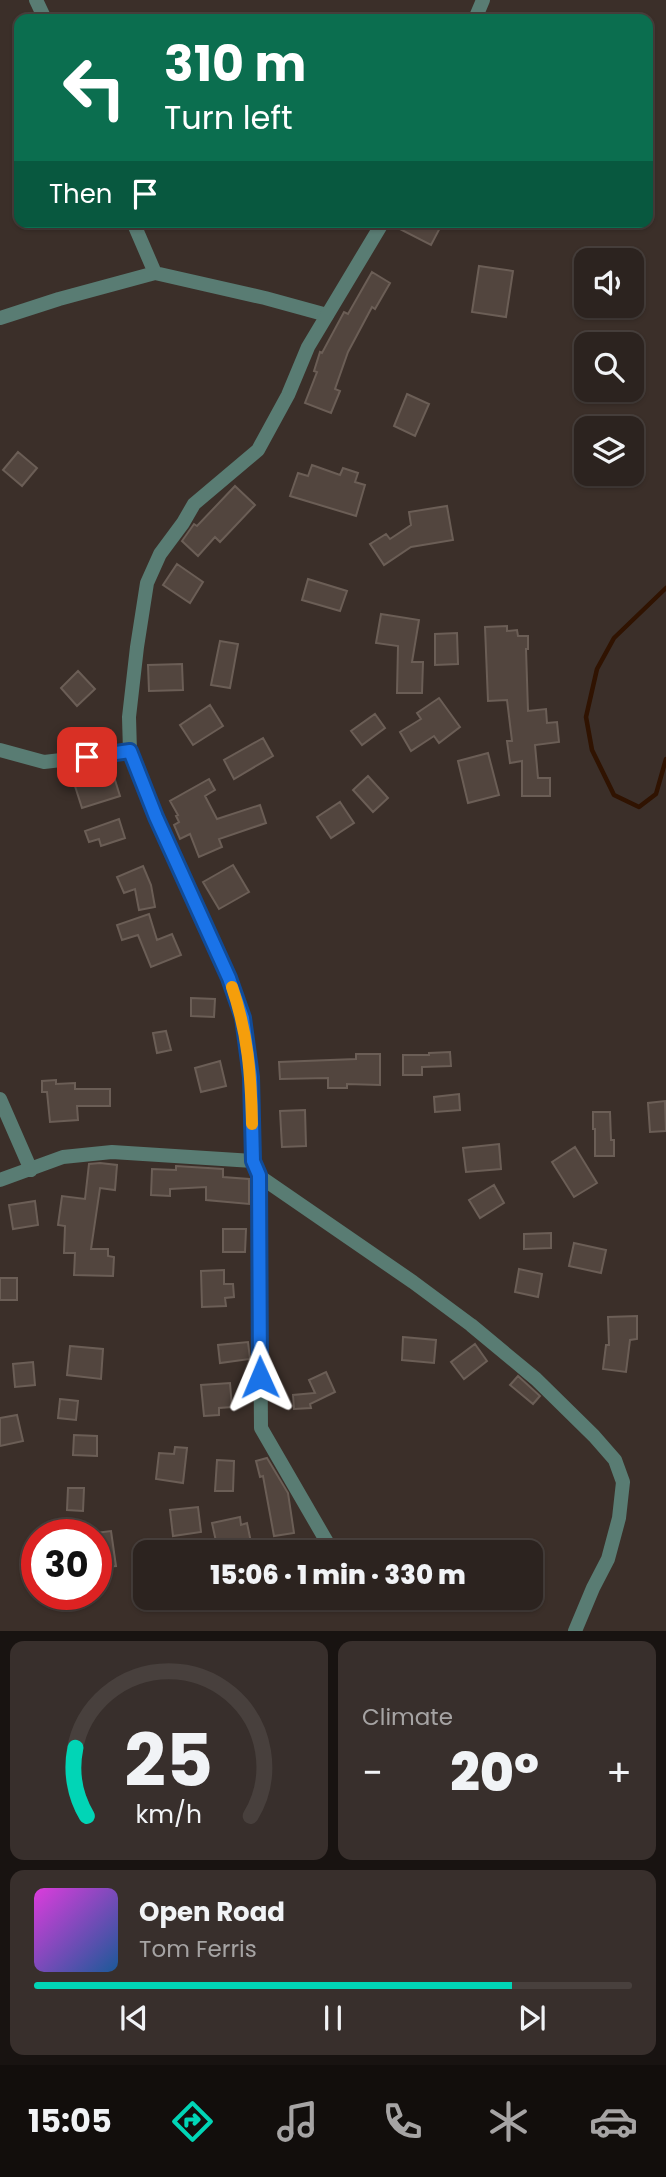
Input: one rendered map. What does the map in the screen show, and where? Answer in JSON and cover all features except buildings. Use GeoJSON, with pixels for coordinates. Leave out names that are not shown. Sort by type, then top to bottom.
{"type":"FeatureCollection","features":[{"type":"Feature","properties":{"kind":"street"},"geometry":{"type":"LineString","coordinates":[[136,228],[155,273]]}},
{"type":"Feature","properties":{"kind":"street"},"geometry":{"type":"LineString","coordinates":[[326,1540],[261,1428],[259,1175],[253,1161],[251,1077],[243,1018],[229,978],[156,817],[130,751],[129,717],[147,583],[160,554],[194,504],[258,450],[288,395],[308,347],[379,228]]}},
{"type":"Feature","properties":{"kind":"street"},"geometry":{"type":"LineString","coordinates":[[0,318],[155,273],[327,315]]}},
{"type":"Feature","properties":{"kind":"street"},"geometry":{"type":"LineString","coordinates":[[0,750],[44,762],[130,751]]}},
{"type":"Feature","properties":{"kind":"street"},"geometry":{"type":"LineString","coordinates":[[0,1099],[31,1170]]}},
{"type":"Feature","properties":{"kind":"street"},"geometry":{"type":"LineString","coordinates":[[0,1180],[64,1157],[112,1152],[253,1161]]}},
{"type":"Feature","properties":{"kind":"street"},"geometry":{"type":"LineString","coordinates":[[259,1175],[471,1325],[536,1379],[615,1460],[623,1482],[619,1518],[608,1559],[575,1631]]}},
{"type":"Feature","properties":{"kind":"waterway"},"geometry":{"type":"LineString","coordinates":[[666,588],[614,638],[597,669],[586,717],[592,750],[614,795],[639,807],[656,794],[666,759]]}},
{"type":"Feature","properties":{"kind":"slow traffic"},"geometry":{"type":"LineString","coordinates":[[232,987],[243,1018],[251,1077],[252,1124]]}},
{"type":"Feature","properties":{"kind":"route"},"geometry":{"type":"LineString","coordinates":[[87,757],[130,751],[156,817],[203,916],[243,1018],[251,1077],[253,1161],[259,1175],[260,1377]]}}]}
